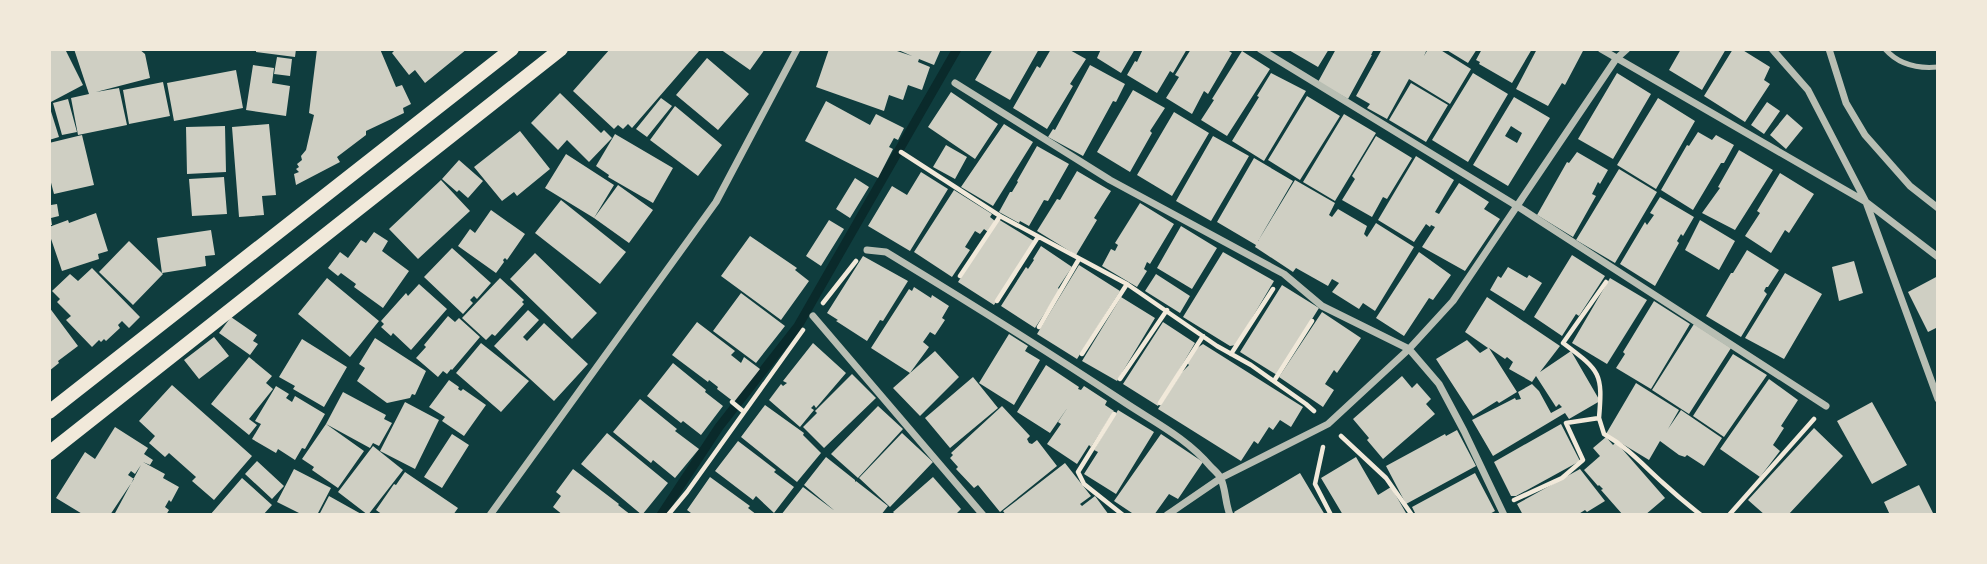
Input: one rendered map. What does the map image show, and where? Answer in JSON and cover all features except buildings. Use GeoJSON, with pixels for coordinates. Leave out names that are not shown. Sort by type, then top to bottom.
{"type":"FeatureCollection","features":[{"type":"Feature","properties":{"kind":"main road"},"geometry":{"type":"LineString","coordinates":[[49,412],[512,49]]}},
{"type":"Feature","properties":{"kind":"main road"},"geometry":{"type":"LineString","coordinates":[[49,453],[561,49]]}},
{"type":"Feature","properties":{"kind":"street"},"geometry":{"type":"LineString","coordinates":[[489,515],[716,202],[797,49]]}},
{"type":"Feature","properties":{"kind":"street"},"geometry":{"type":"LineString","coordinates":[[1260,49],[1517,206],[1826,405]]}},
{"type":"Feature","properties":{"kind":"street"},"geometry":{"type":"LineString","coordinates":[[1601,49],[1866,202],[1938,257]]}},
{"type":"Feature","properties":{"kind":"street"},"geometry":{"type":"LineString","coordinates":[[1167,515],[1221,478],[1328,424],[1409,349],[1453,301],[1616,59],[1627,49]]}},
{"type":"Feature","properties":{"kind":"street"},"geometry":{"type":"LineString","coordinates":[[1772,49],[1808,90],[1866,202],[1938,399]]}},
{"type":"Feature","properties":{"kind":"street"},"geometry":{"type":"LineString","coordinates":[[1829,49],[1846,103],[1865,135],[1910,186],[1938,208]]}},
{"type":"Feature","properties":{"kind":"street"},"geometry":{"type":"LineString","coordinates":[[956,83],[1110,180],[1283,274],[1322,306],[1409,349],[1439,384],[1504,515]]}},
{"type":"Feature","properties":{"kind":"street"},"geometry":{"type":"LineString","coordinates":[[867,250],[886,252],[1170,430],[1203,457],[1221,478],[1225,505],[1230,515]]}},
{"type":"Feature","properties":{"kind":"street"},"geometry":{"type":"LineString","coordinates":[[813,316],[983,515]]}},
{"type":"Feature","properties":{"kind":"lane"},"geometry":{"type":"LineString","coordinates":[[1885,49],[1901,63],[1922,69],[1938,67]]}},
{"type":"Feature","properties":{"kind":"path"},"geometry":{"type":"LineString","coordinates":[[901,152],[1000,216],[1127,284],[1274,381],[1306,404],[1386,478],[1412,515]]}},
{"type":"Feature","properties":{"kind":"path"},"geometry":{"type":"LineString","coordinates":[[950,291],[1000,216]]}},
{"type":"Feature","properties":{"kind":"path"},"geometry":{"type":"LineString","coordinates":[[987,316],[1038,237]]}},
{"type":"Feature","properties":{"kind":"path"},"geometry":{"type":"LineString","coordinates":[[668,515],[813,316],[852,265],[867,250]]}},
{"type":"Feature","properties":{"kind":"path"},"geometry":{"type":"LineString","coordinates":[[1031,341],[1079,259]]}},
{"type":"Feature","properties":{"kind":"path"},"geometry":{"type":"LineString","coordinates":[[1614,270],[1563,343],[1593,366],[1602,387],[1599,418],[1604,434],[1635,456],[1663,484],[1701,515]]}},
{"type":"Feature","properties":{"kind":"path"},"geometry":{"type":"LineString","coordinates":[[1231,354],[1283,274]]}},
{"type":"Feature","properties":{"kind":"path"},"geometry":{"type":"LineString","coordinates":[[1073,369],[1127,284]]}},
{"type":"Feature","properties":{"kind":"path"},"geometry":{"type":"LineString","coordinates":[[1274,381],[1322,306]]}},
{"type":"Feature","properties":{"kind":"path"},"geometry":{"type":"LineString","coordinates":[[1110,393],[1167,310]]}},
{"type":"Feature","properties":{"kind":"path"},"geometry":{"type":"LineString","coordinates":[[1149,417],[1203,336]]}},
{"type":"Feature","properties":{"kind":"path"},"geometry":{"type":"LineString","coordinates":[[1122,401],[1078,472],[1084,484],[1123,515]]}},
{"type":"Feature","properties":{"kind":"path"},"geometry":{"type":"LineString","coordinates":[[732,402],[744,412]]}},
{"type":"Feature","properties":{"kind":"path"},"geometry":{"type":"LineString","coordinates":[[1729,515],[1826,405]]}},
{"type":"Feature","properties":{"kind":"path"},"geometry":{"type":"LineString","coordinates":[[1499,507],[1562,478],[1583,460],[1566,423],[1599,418]]}},
{"type":"Feature","properties":{"kind":"path"},"geometry":{"type":"LineString","coordinates":[[1328,424],[1315,484],[1331,515]]}},
{"type":"Feature","properties":{"kind":"waterway"},"geometry":{"type":"LineString","coordinates":[[661,515],[719,427],[798,326],[957,49]]}}]}
